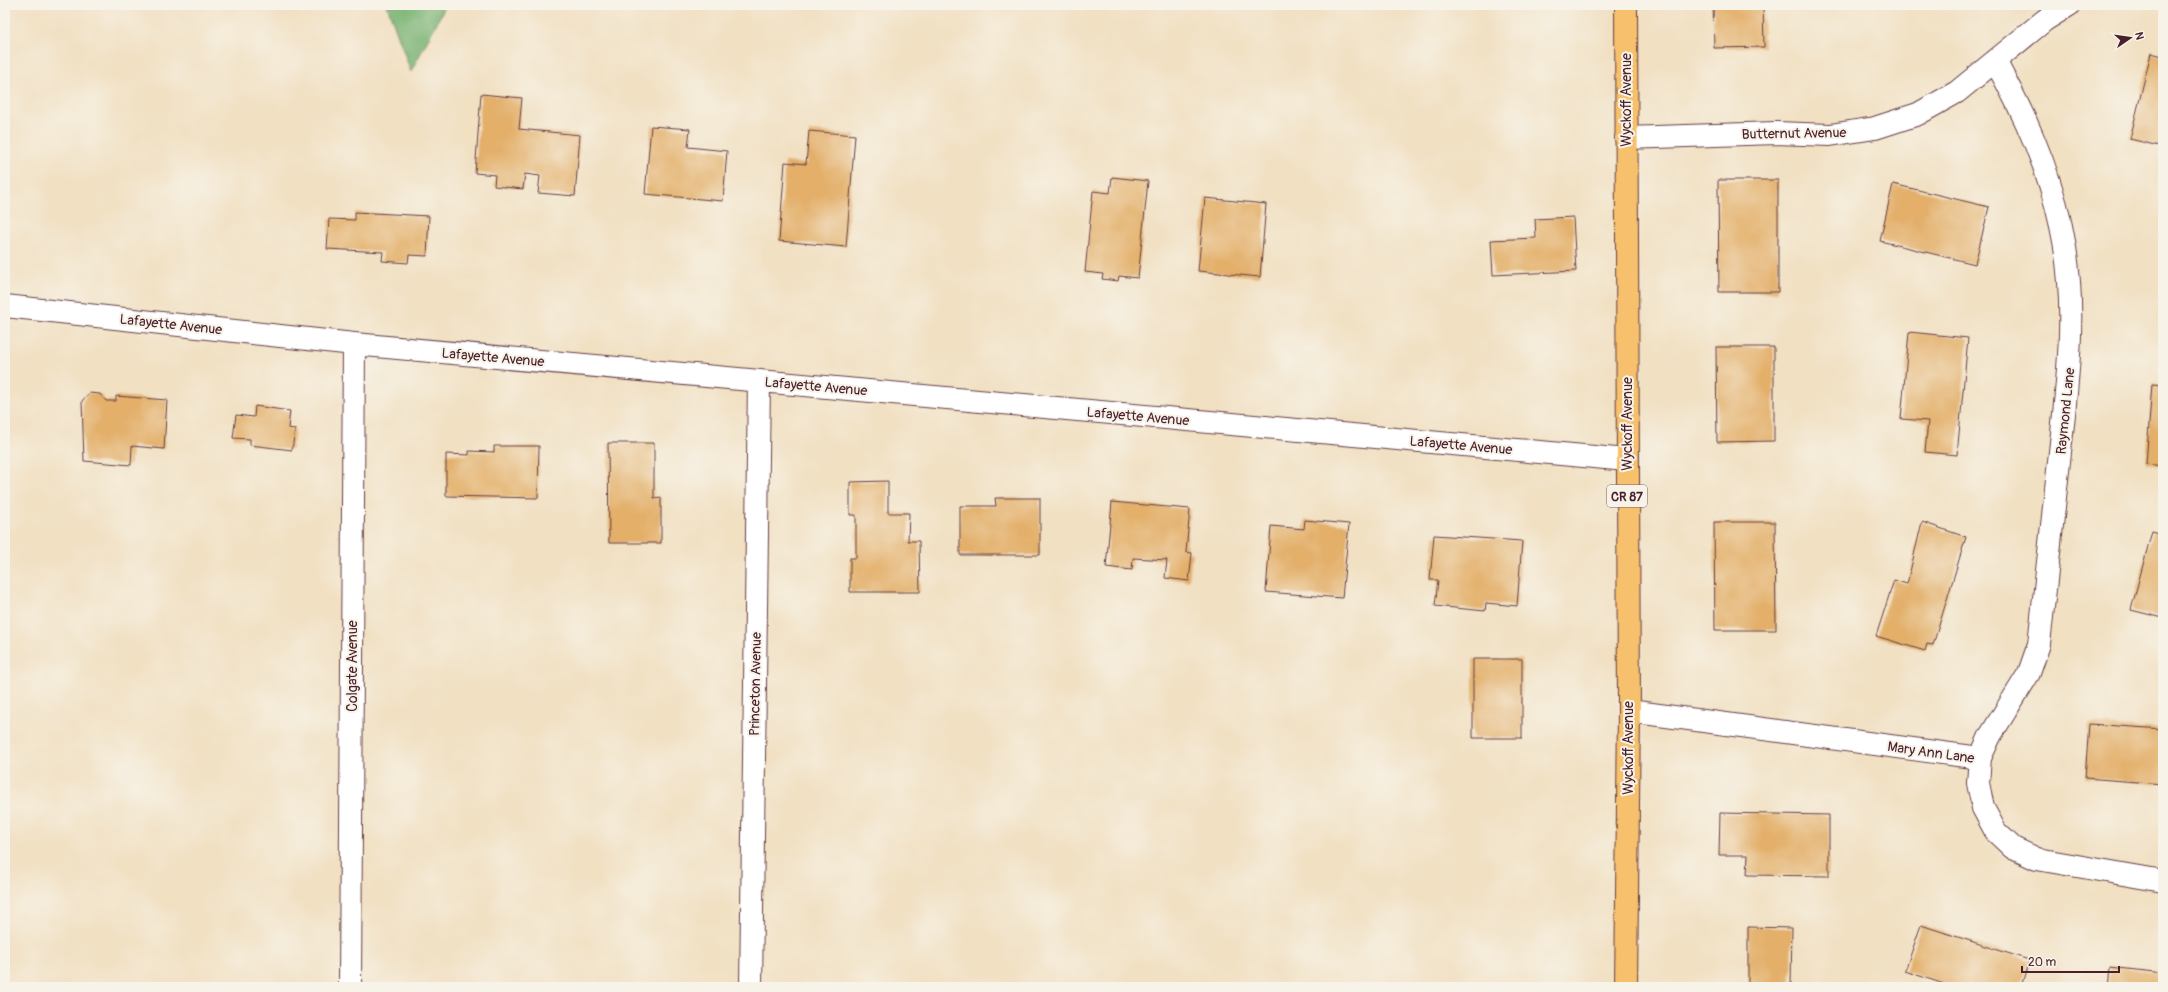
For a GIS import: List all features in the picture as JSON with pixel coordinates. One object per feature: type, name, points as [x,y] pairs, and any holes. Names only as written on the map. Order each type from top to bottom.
[{"type":"main road","name":"Wyckoff Avenue","points":[[1626,5],[1629,711],[1626,987]]},
{"type":"street","name":"Butternut Avenue","points":[[1626,138],[1776,133],[1830,135],[1875,128],[1918,114],[1957,92],[2045,20],[2068,5]]},
{"type":"street","name":"Raymond Lane","points":[[1980,758],[1990,736],[2030,672],[2039,644],[2071,349],[2070,288],[2058,212],[2046,168],[2022,111],[1995,61]]},
{"type":"street","name":"Lafayette Avenue","points":[[5,306],[354,344],[1627,460]]},
{"type":"street","name":"Colgate Avenue","points":[[350,987],[354,344]]},
{"type":"street","name":"Princeton Avenue","points":[[751,987],[759,381]]},
{"type":"street","name":"Mary Ann Lane","points":[[1629,711],[1980,758],[1978,783],[1983,808],[1996,832],[2013,848],[2036,859],[2163,881]]},
{"type":"green space","points":[[387,5],[446,5],[411,72]]},
{"type":"building","points":[[1713,5],[1763,5],[1764,47],[1714,48]]},
{"type":"building","points":[[2151,53],[2163,56],[2163,147],[2130,139]]},
{"type":"building","points":[[481,94],[522,98],[519,129],[580,135],[575,196],[538,193],[540,176],[525,174],[523,189],[494,186],[495,175],[475,173]]},
{"type":"building","points":[[651,126],[690,129],[688,147],[727,151],[723,201],[645,194]]},
{"type":"building","points":[[809,131],[855,135],[846,247],[779,241],[785,162],[806,164]]},
{"type":"building","points":[[1112,177],[1148,181],[1138,278],[1119,276],[1118,281],[1102,279],[1103,274],[1085,272],[1093,191],[1110,193]]},
{"type":"building","points":[[1718,180],[1778,180],[1778,292],[1719,292]]},
{"type":"building","points":[[1893,184],[1989,207],[1975,264],[1880,241]]},
{"type":"building","points":[[1205,198],[1266,204],[1260,277],[1198,271]]},
{"type":"building","points":[[355,212],[429,216],[427,256],[409,255],[408,263],[382,261],[383,252],[327,249],[329,219],[355,220]]},
{"type":"building","points":[[1573,217],[1576,271],[1493,275],[1491,240],[1536,238],[1535,219]]},
{"type":"building","points":[[2162,292],[2163,313],[2160,313]]},
{"type":"building","points":[[1909,332],[1968,338],[1957,455],[1925,452],[1928,421],[1901,419]]},
{"type":"building","points":[[1716,347],[1774,347],[1774,441],[1717,442]]},
{"type":"building","points":[[2152,384],[2163,385],[2163,466],[2146,464]]},
{"type":"building","points":[[89,393],[100,394],[106,401],[116,401],[116,396],[167,400],[164,449],[132,446],[131,465],[84,461],[82,401]]},
{"type":"building","points":[[255,406],[290,411],[288,428],[295,429],[292,450],[250,445],[250,439],[233,438],[236,415],[254,417]]},
{"type":"building","points":[[608,443],[654,443],[654,498],[661,497],[661,543],[609,543]]},
{"type":"building","points":[[494,446],[539,446],[538,498],[446,496],[446,454],[469,455],[469,451],[494,452]]},
{"type":"building","points":[[888,481],[888,513],[909,513],[908,541],[919,541],[920,592],[850,592],[850,558],[856,558],[856,515],[850,515],[850,482]]},
{"type":"building","points":[[995,498],[1040,498],[1040,555],[960,555],[960,506],[996,506]]},
{"type":"building","points":[[1112,502],[1190,509],[1186,552],[1192,553],[1189,581],[1165,578],[1167,560],[1133,558],[1132,570],[1106,567]]},
{"type":"building","points":[[1305,520],[1349,524],[1342,598],[1266,592],[1271,526],[1304,529]]},
{"type":"building","points":[[1714,522],[1775,522],[1776,630],[1715,630]]},
{"type":"building","points":[[1922,522],[1966,537],[1933,645],[1927,644],[1925,651],[1876,636],[1894,580],[1907,584]]},
{"type":"building","points":[[2152,531],[2163,534],[2163,618],[2131,610]]},
{"type":"building","points":[[1434,535],[1522,541],[1517,606],[1486,603],[1485,611],[1435,606],[1438,580],[1430,580]]},
{"type":"building","points":[[1473,659],[1522,659],[1522,738],[1473,738]]},
{"type":"building","points":[[2089,724],[2163,729],[2163,784],[2085,778]]},
{"type":"building","points":[[1720,813],[1829,815],[1829,876],[1747,875],[1748,855],[1719,855]]},
{"type":"building","points":[[1921,925],[2029,960],[2021,987],[1953,987],[1905,971]]},
{"type":"building","points":[[1748,927],[1792,928],[1791,985],[1748,984]]},
{"type":"building","points":[[2110,967],[2163,973],[2163,987],[2108,987]]}]
